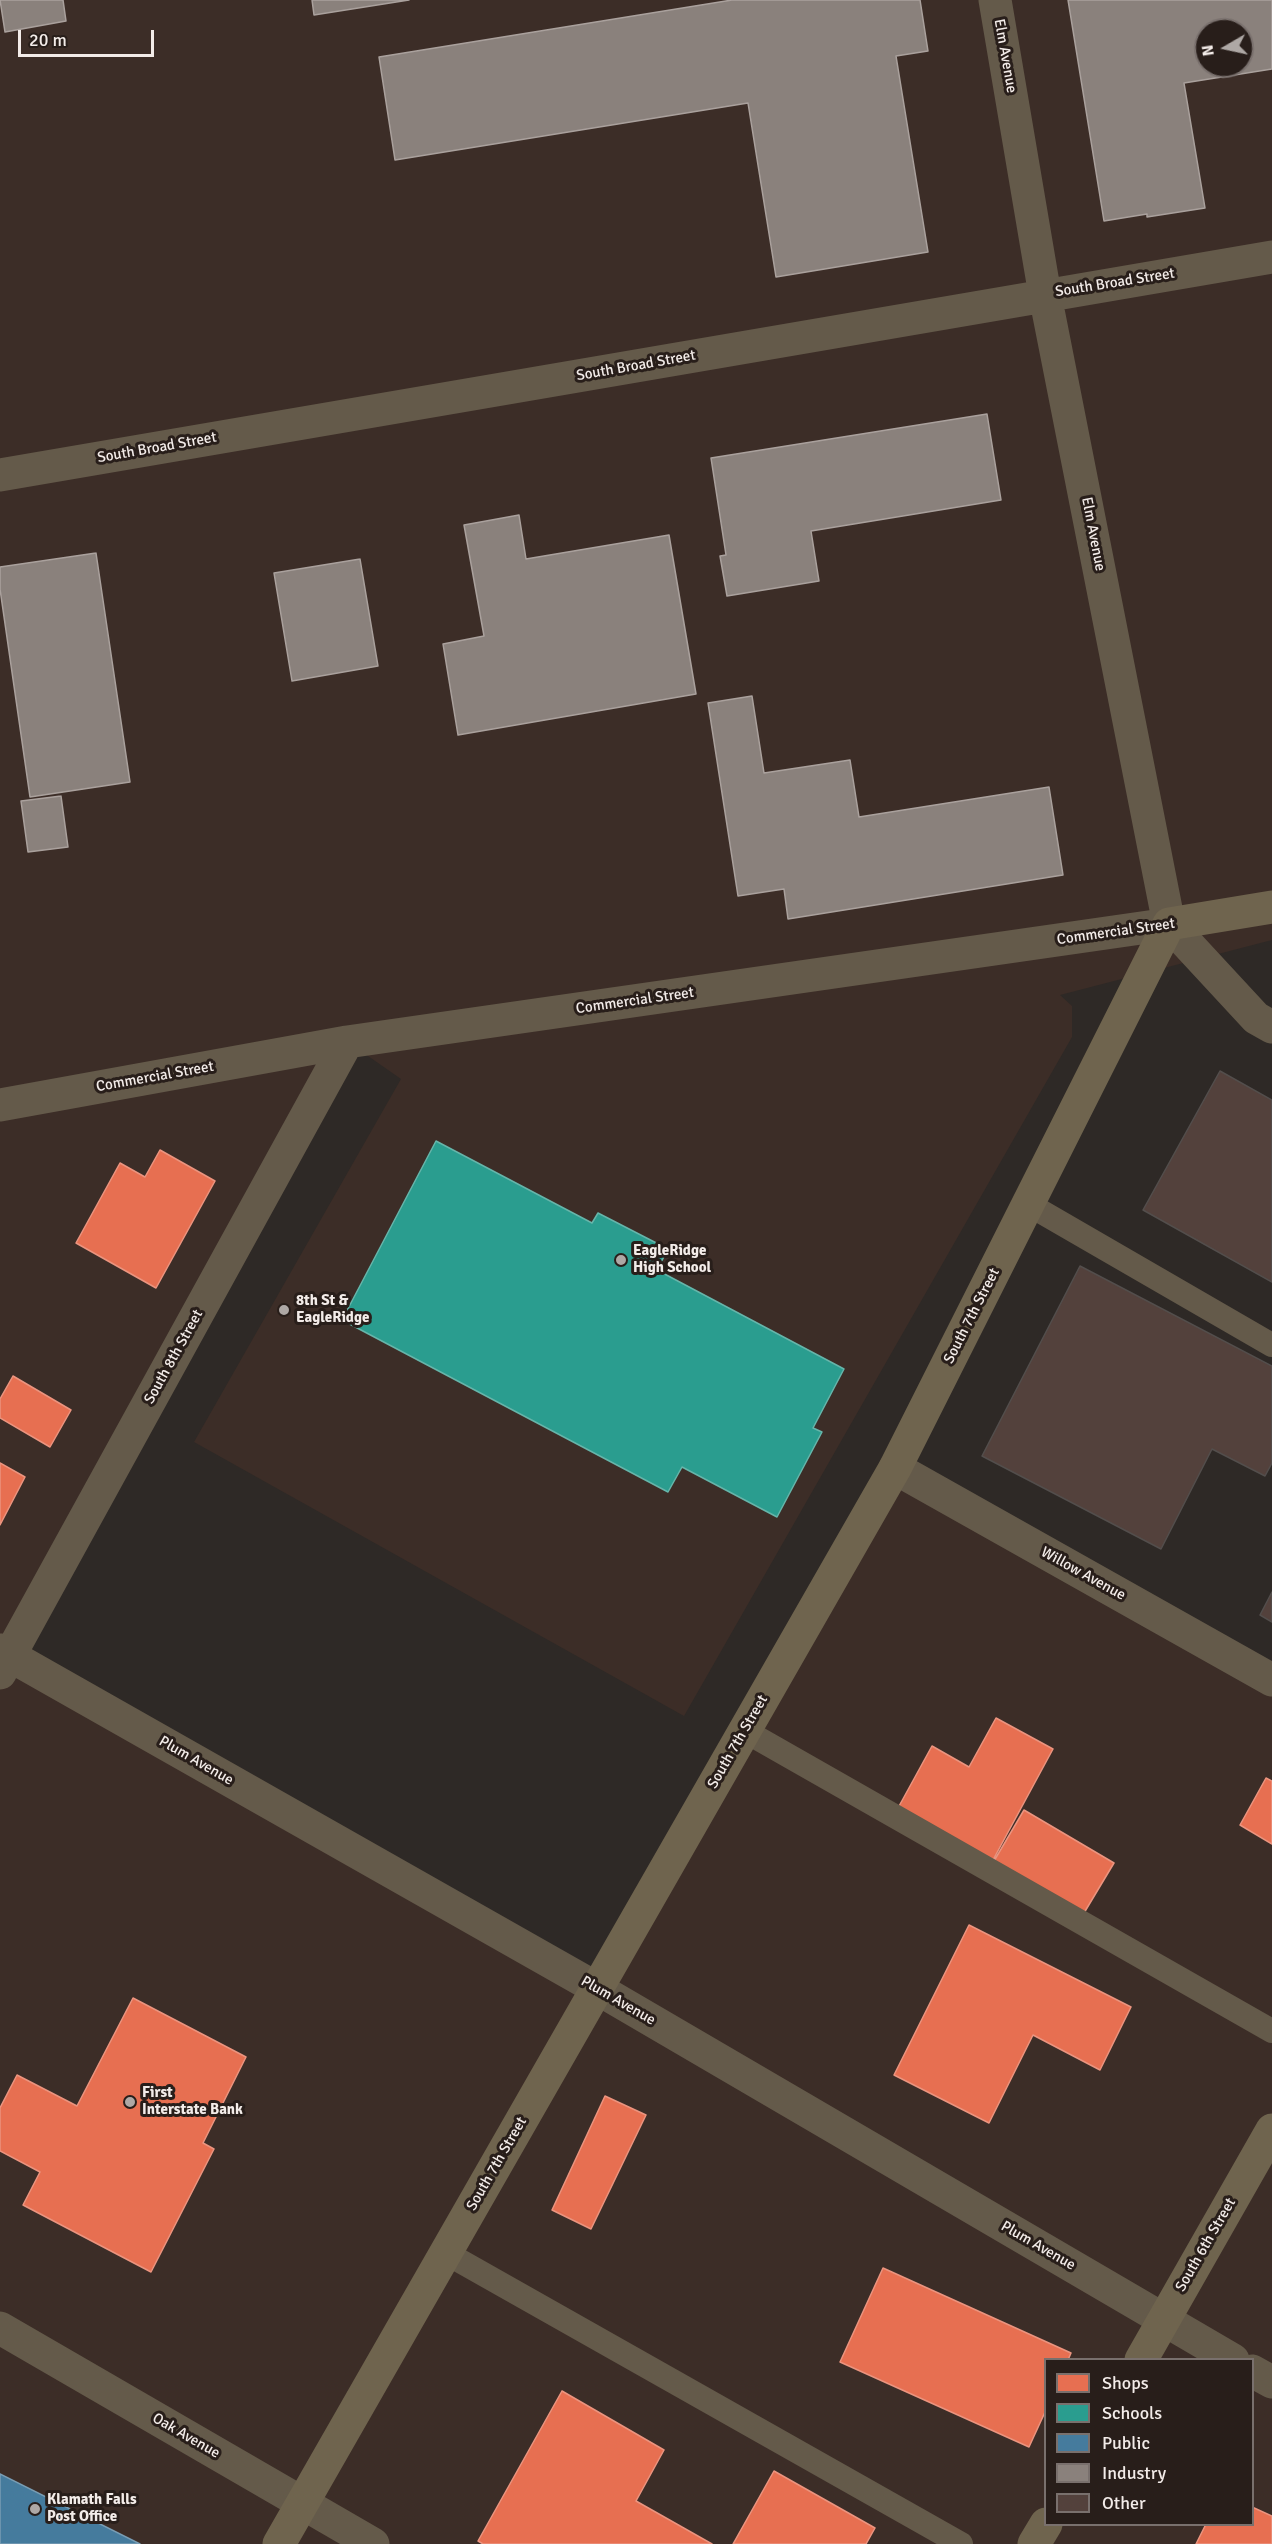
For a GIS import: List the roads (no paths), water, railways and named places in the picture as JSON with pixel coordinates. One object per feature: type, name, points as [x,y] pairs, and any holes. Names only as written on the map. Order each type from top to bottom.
[{"type":"street","name":"Elm Avenue","points":[[995,0],[1045,295],[1170,924]]},
{"type":"street","name":"South Broad Street","points":[[0,475],[1272,257]]},
{"type":"street","name":"Commercial Street","points":[[0,1105],[347,1042],[1170,924],[1272,907]]},
{"type":"street","points":[[1170,924],[1256,1018],[1272,1027]]},
{"type":"street","name":"South 7th Street","points":[[279,2544],[895,1468],[1170,924]]},
{"type":"street","name":"South 8th Street","points":[[3,1659],[347,1042]]},
{"type":"street","name":"Willow Avenue","points":[[895,1468],[1272,1680]]},
{"type":"street","name":"Plum Avenue","points":[[3,1659],[598,1989],[1230,2358]]},
{"type":"street","name":"South 6th Street","points":[[1142,2358],[1272,2130]]},
{"type":"street","name":"Oak Avenue","points":[[0,2328],[373,2544]]},
{"type":"street","points":[[1254,2372],[1272,2382]]},
{"type":"street","points":[[1034,2544],[1045,2526]]},
{"type":"lane","points":[[1028,1204],[1272,1345]]},
{"type":"lane","points":[[745,1731],[1272,2031]]},
{"type":"lane","points":[[446,2253],[961,2544]]},
{"type":"place","name":"EagleRidge High School","points":[[621,1260]]},
{"type":"place","name":"8th St & EagleRidge","points":[[284,1310]]},
{"type":"place","name":"First Interstate Bank","points":[[130,2102]]},
{"type":"place","name":"Klamath Falls Post Office","points":[[35,2509]]}]
